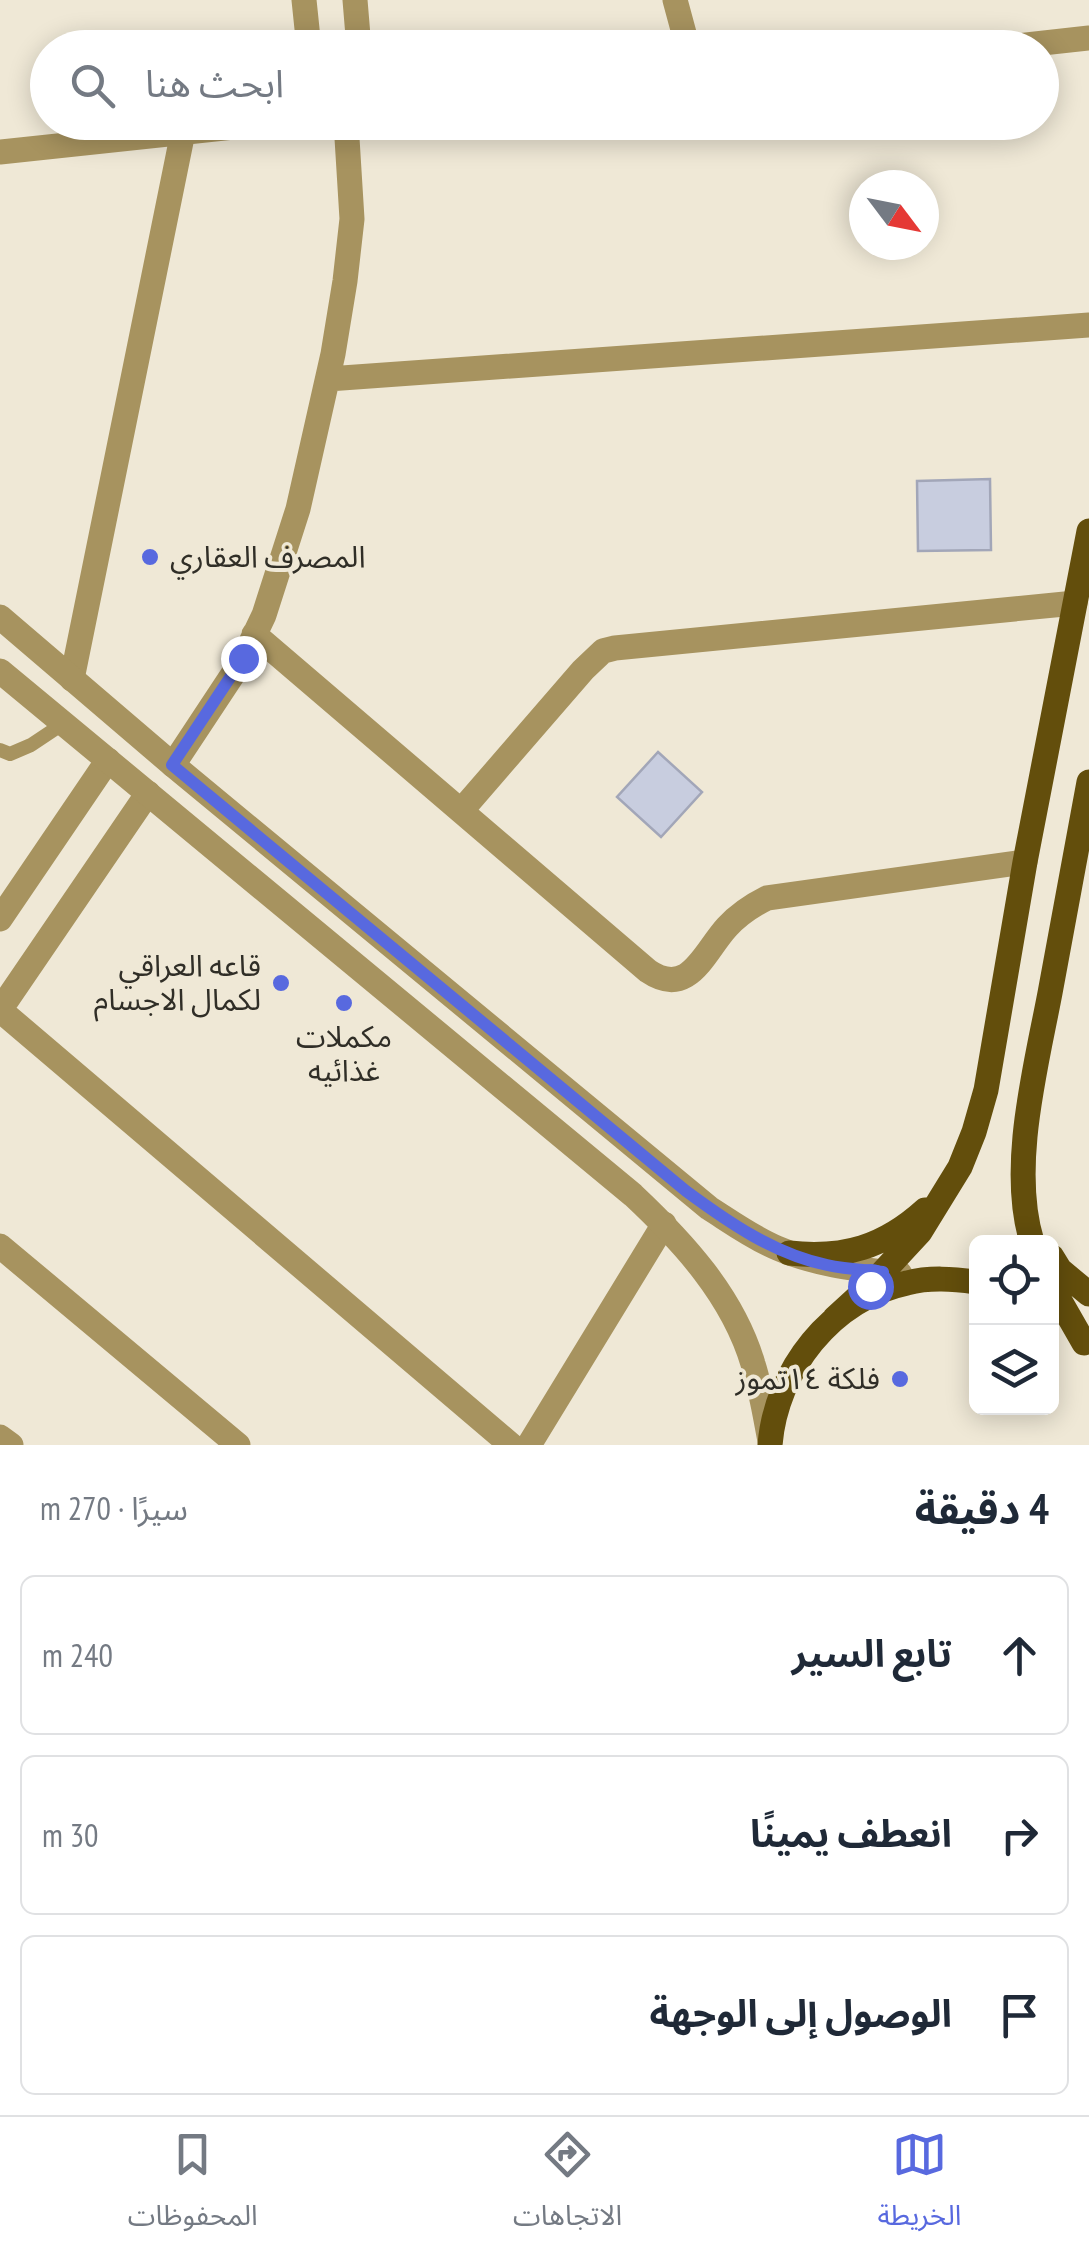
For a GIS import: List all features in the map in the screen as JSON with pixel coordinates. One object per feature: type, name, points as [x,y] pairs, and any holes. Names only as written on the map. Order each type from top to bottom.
[{"type":"main road","points":[[770,1443],[780,1394],[803,1352],[920,1232],[960,1167],[974,1132],[986,1090],[1089,530]]},
{"type":"main road","points":[[1031,1235],[1025,1202],[1030,1098],[1089,782]]},
{"type":"main road","points":[[789,1253],[820,1256],[879,1242],[922,1213],[960,1167]]},
{"type":"main road","points":[[1025,1202],[1039,1235]]},
{"type":"main road","points":[[1059,1268],[1089,1294]]},
{"type":"main road","points":[[835,1318],[869,1296],[905,1283],[944,1278],[969,1281]]},
{"type":"main road","points":[[1059,1303],[1089,1313]]},
{"type":"main road","points":[[1059,1308],[1087,1347]]},
{"type":"street","points":[[304,0],[307,30]]},
{"type":"street","points":[[355,0],[358,30]]},
{"type":"street","points":[[675,0],[683,30]]},
{"type":"street","points":[[1059,41],[1089,38]]},
{"type":"street","points":[[0,152],[110,140]]},
{"type":"street","points":[[72,678],[181,140]]},
{"type":"street","points":[[172,765],[243,658],[264,615],[298,509],[328,379],[345,281],[352,219],[347,140]]},
{"type":"street","points":[[328,379],[1089,325]]},
{"type":"street","points":[[460,811],[604,651],[1075,602]]},
{"type":"street","points":[[0,617],[172,765],[686,1191],[745,1231],[789,1253],[827,1265],[944,1278]]},
{"type":"street","points":[[254,634],[648,971],[666,980],[690,974],[725,929],[766,898],[1025,862]]},
{"type":"street","points":[[0,671],[633,1194],[664,1224],[702,1268],[742,1336],[756,1374],[770,1443]]},
{"type":"street","points":[[0,919],[108,760]]},
{"type":"street","points":[[148,793],[0,1010],[511,1445]]},
{"type":"street","points":[[529,1445],[664,1224]]},
{"type":"street","points":[[0,1246],[238,1445]]},
{"type":"street","points":[[0,1436],[10,1445]]},
{"type":"lane","points":[[0,750],[10,754],[64,724]]},
{"type":"building","points":[[990,479],[991,550],[918,551],[917,481]]},
{"type":"building","points":[[658,752],[702,792],[661,837],[617,797]]},
{"type":"place","name":"المصرف العقاري","points":[[150,557]]},
{"type":"place","name":"قاعه العراقي لكمال الاجسام","points":[[281,983]]},
{"type":"place","name":"مكملات غذائيه","points":[[344,1003]]},
{"type":"place","name":"فلكة ١٤تموز","points":[[900,1379]]},
{"type":"route","points":[[243,658],[172,765],[686,1191],[775,1248],[827,1265],[883,1272],[870,1286]]}]
